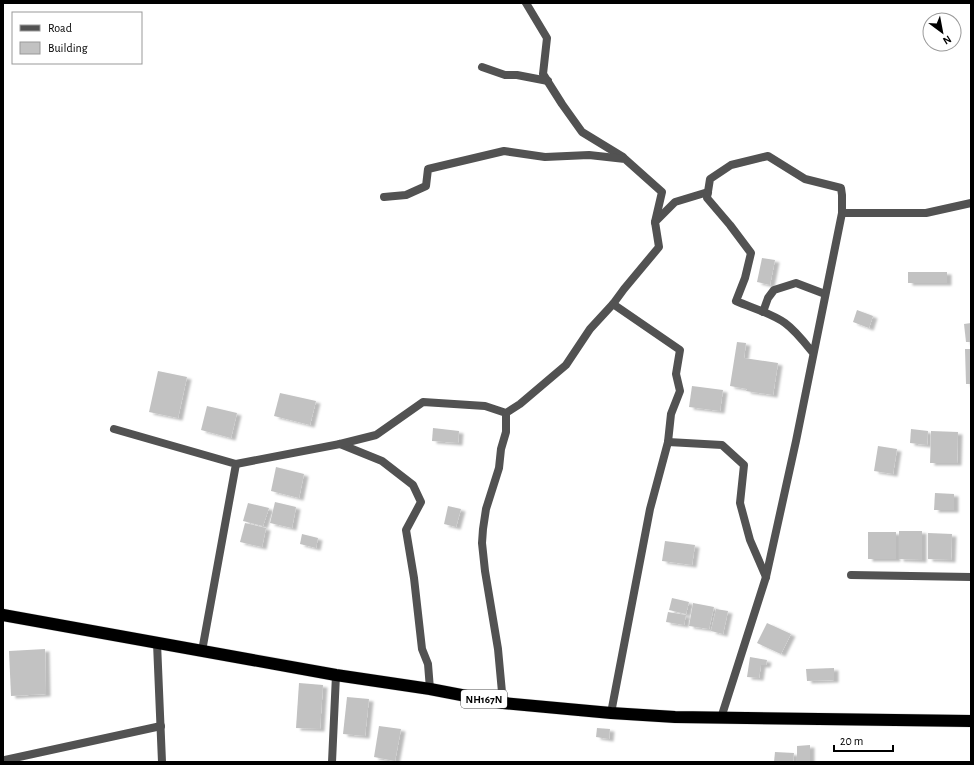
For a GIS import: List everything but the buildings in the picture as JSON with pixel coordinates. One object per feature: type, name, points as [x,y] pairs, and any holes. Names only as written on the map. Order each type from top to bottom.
[{"type":"highway","name":"NH167N","points":[[3,615],[336,675],[430,689],[504,703],[611,713],[721,718],[971,721]]},
{"type":"street","points":[[506,414],[566,365],[590,329],[613,304],[659,247],[655,222],[662,192],[625,158],[582,132],[543,74],[547,38],[526,3]]},
{"type":"street","points":[[482,67],[505,75],[517,75],[548,81]]},
{"type":"street","points":[[384,197],[406,194],[426,186],[428,169],[504,151],[545,157],[589,155],[625,158]]},
{"type":"street","points":[[721,718],[766,577],[813,353],[842,213],[842,195],[840,188],[805,179],[768,156],[731,165],[710,179],[707,198],[751,253],[745,278],[736,301],[785,323],[800,337],[813,353]]},
{"type":"street","points":[[655,222],[675,202],[708,192]]},
{"type":"street","points":[[842,213],[926,213],[971,203]]},
{"type":"street","points":[[763,312],[768,298],[774,290],[796,283],[825,294]]},
{"type":"street","points":[[611,713],[650,509],[668,442],[671,414],[680,391],[676,374],[680,350],[613,304]]},
{"type":"street","points":[[114,429],[236,464],[340,444],[376,435],[423,402],[485,406],[506,414]]},
{"type":"street","points":[[504,703],[498,649],[485,571],[482,543],[486,509],[499,468],[501,450],[506,432],[506,414]]},
{"type":"street","points":[[668,442],[722,445],[744,465],[740,503],[750,540],[766,577]]},
{"type":"street","points":[[340,444],[382,461],[413,485],[421,502],[406,530],[414,578],[422,649],[428,664],[430,689]]},
{"type":"street","points":[[202,651],[236,464]]},
{"type":"street","points":[[851,575],[971,577]]},
{"type":"street","points":[[157,643],[162,762]]},
{"type":"street","points":[[332,762],[336,675]]},
{"type":"street","points":[[5,760],[161,726]]}]
